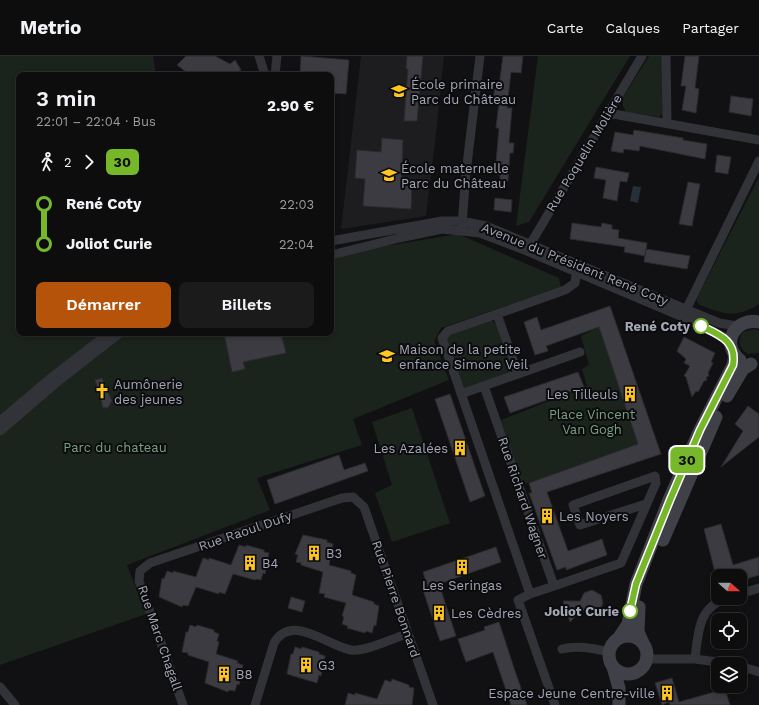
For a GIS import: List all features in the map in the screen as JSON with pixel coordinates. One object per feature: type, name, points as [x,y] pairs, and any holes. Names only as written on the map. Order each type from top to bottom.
[{"type":"main road","points":[[620,705],[619,688],[610,662],[609,652],[628,624],[636,584],[700,430],[729,374],[733,350],[733,332],[737,326],[744,322],[757,319]]},
{"type":"main road","points":[[733,350],[744,363],[755,363]]},
{"type":"main road","points":[[620,705],[629,686],[647,659],[646,648],[638,632],[637,624],[644,586],[716,418],[743,369],[755,363]]},
{"type":"main road","points":[[618,640],[628,636],[634,637],[643,644]]},
{"type":"main road","points":[[613,667],[622,674],[628,675],[639,671]]},
{"type":"street","points":[[259,56],[264,72]]},
{"type":"street","points":[[275,72],[277,56]]},
{"type":"street","points":[[462,225],[466,173],[480,56]]},
{"type":"street","name":"Rue Poquelin Molière","points":[[528,247],[642,56]]},
{"type":"street","points":[[666,56],[667,122]]},
{"type":"street","points":[[608,113],[667,122],[759,140]]},
{"type":"street","points":[[684,313],[759,161]]},
{"type":"street","name":"Avenue du Président René Coty","points":[[334,240],[442,221],[462,225],[486,226],[528,247],[684,313],[719,323],[737,326]]},
{"type":"street","name":"Avenue du Président René Coty","points":[[334,254],[462,225]]},
{"type":"street","name":"Rue Richard Wagner","points":[[530,594],[442,338],[448,331],[565,290],[575,283],[576,268]]},
{"type":"street","name":"Avenue du Président René Coty","points":[[684,313],[724,337],[733,350]]},
{"type":"street","points":[[497,314],[518,374]]},
{"type":"street","points":[[0,421],[52,377],[105,336]]},
{"type":"street","points":[[0,431],[56,383],[116,336]]},
{"type":"street","points":[[461,394],[580,352]]},
{"type":"street","name":"Rue Richard Wagner","points":[[484,386],[554,586]]},
{"type":"street","points":[[555,705],[518,600],[530,594],[621,563],[656,483],[654,476],[573,505],[580,525],[646,504]]},
{"type":"street","name":"Rue Raoul Dufy","points":[[140,571],[150,563],[180,552],[342,498],[353,497]]},
{"type":"street","name":"Rue Pierre Bonnard","points":[[353,497],[364,507],[433,705]]},
{"type":"street","name":"Rue Marc Chagall","points":[[140,571],[139,581],[183,705]]},
{"type":"street","points":[[747,592],[759,588]]},
{"type":"street","points":[[695,659],[703,616],[711,605]]},
{"type":"street","points":[[255,705],[274,643],[279,635],[288,630],[298,630],[351,650],[362,649],[407,634]]},
{"type":"street","points":[[562,649],[570,647],[597,649],[609,652]]},
{"type":"street","points":[[647,659],[695,659],[711,661]]},
{"type":"street","points":[[747,668],[759,672]]},
{"type":"street","points":[[0,687],[15,705]]},
{"type":"shaded area","points":[[361,56],[444,56],[436,134],[426,216],[341,229]]},
{"type":"shaded area","points":[[633,186],[641,187],[638,203],[630,201]]},
{"type":"green space","name":"Parc du chateau","points":[[0,56],[153,56],[156,72],[16,72],[16,336],[334,336],[334,255],[458,234],[559,278],[561,287],[441,328],[434,341],[449,380],[353,419],[362,445],[257,478],[270,510],[127,565],[146,614],[0,665]]},
{"type":"green space","points":[[538,56],[630,56],[529,222],[516,226]]},
{"type":"green space","points":[[649,56],[664,56],[662,114],[660,117],[625,112],[623,106],[622,99]]},
{"type":"green space","points":[[759,177],[759,304],[743,312],[730,314],[700,305],[697,302],[697,298]]},
{"type":"green space","points":[[488,321],[493,321],[497,326],[511,371],[510,374],[461,394],[446,338],[448,335]]},
{"type":"green space","name":"Place Vincent Van Gogh","points":[[599,327],[638,444],[522,485],[501,420],[587,386],[582,369],[589,365],[581,336]]},
{"type":"green space","points":[[755,329],[759,331],[759,353],[748,354],[741,347],[741,335],[743,332]]},
{"type":"green space","points":[[412,408],[450,523],[392,542],[375,493],[392,485],[372,422]]},
{"type":"building","points":[[186,56],[215,56],[230,64],[235,60],[241,70],[237,72],[186,72],[177,65]]},
{"type":"building","points":[[301,56],[349,60],[346,94],[334,93],[334,72],[300,72]]},
{"type":"building","points":[[407,56],[423,56],[417,121],[404,121],[408,69],[406,69]]},
{"type":"building","points":[[503,56],[523,56],[521,73],[511,72],[507,108],[512,108],[509,143],[514,143],[513,153],[510,153],[508,181],[500,180],[500,175],[495,174],[499,128],[496,128],[499,102],[493,102],[495,86],[499,86]]},
{"type":"building","points":[[685,56],[699,56],[695,88],[699,89],[696,113],[682,110],[686,86],[681,86]]},
{"type":"building","points":[[731,96],[753,99],[751,116],[729,112]]},
{"type":"building","points":[[634,130],[683,138],[683,140],[707,144],[705,159],[640,146],[639,151],[624,149],[623,153],[611,151],[615,132],[633,135]]},
{"type":"building","points":[[382,138],[403,140],[401,185],[412,186],[411,209],[363,206],[365,179],[355,178],[357,150],[381,152]]},
{"type":"building","points":[[717,155],[731,157],[728,174],[715,172]]},
{"type":"building","points":[[596,167],[629,173],[627,182],[620,181],[617,201],[603,198],[606,180],[594,178]]},
{"type":"building","points":[[688,182],[700,184],[692,226],[679,224]]},
{"type":"building","points":[[495,198],[512,200],[511,212],[494,210]]},
{"type":"building","points":[[572,223],[601,227],[602,223],[612,225],[612,229],[619,230],[618,238],[647,243],[645,256],[624,252],[625,247],[570,239]]},
{"type":"building","points":[[646,249],[690,256],[687,269],[644,262]]},
{"type":"building","points":[[610,306],[661,454],[547,492],[568,551],[602,539],[607,555],[566,570],[566,567],[557,570],[529,493],[532,493],[529,483],[638,444],[599,327],[546,346],[548,351],[535,355],[524,322],[537,317],[541,330]]},
{"type":"building","points":[[225,336],[282,336],[286,353],[243,362],[245,369],[232,372]]},
{"type":"building","points":[[684,337],[715,353],[711,362],[713,363],[708,373],[709,376],[706,377],[707,380],[704,381],[698,392],[696,391],[692,397],[686,377],[684,376],[690,366],[684,363],[686,359],[677,351]]},
{"type":"building","points":[[578,372],[584,387],[510,413],[504,397]]},
{"type":"building","name":"Aumônerie des jeunes","points":[[102,378],[112,401],[108,408],[105,407],[104,409],[95,380]]},
{"type":"building","name":"Les Azalées","points":[[450,394],[485,496],[470,502],[435,399]]},
{"type":"building","points":[[748,406],[759,414],[759,437],[721,467],[743,431],[735,424]]},
{"type":"building","points":[[339,455],[344,470],[365,463],[368,471],[275,504],[267,480]]},
{"type":"building","points":[[721,524],[733,565],[759,557],[759,575],[747,579],[747,569],[714,569],[704,529]]},
{"type":"building","points":[[303,535],[327,540],[327,542],[333,544],[329,565],[351,571],[351,573],[356,575],[352,595],[374,602],[374,604],[379,606],[376,626],[374,625],[372,633],[366,631],[365,633],[347,628],[348,626],[342,624],[344,617],[342,616],[346,603],[324,597],[325,594],[319,593],[323,572],[296,562],[298,555],[295,554]]},
{"type":"building","points":[[239,545],[246,547],[246,545],[269,553],[265,574],[263,573],[261,580],[255,580],[233,574],[225,594],[219,592],[219,594],[196,587],[188,606],[183,605],[182,607],[159,597],[162,578],[164,579],[167,571],[173,573],[173,571],[196,577],[203,558],[209,560],[209,558],[231,565]]},
{"type":"building","points":[[496,547],[501,562],[439,584],[456,636],[440,641],[423,590],[428,588],[423,572]]},
{"type":"building","points":[[592,590],[601,595],[603,603],[600,611],[591,615],[582,610],[570,622],[563,601],[580,601],[584,593]]},
{"type":"building","points":[[291,597],[305,601],[302,612],[288,608]]},
{"type":"building","points":[[499,622],[527,705],[511,705],[493,652],[466,662],[462,651],[458,639],[485,630],[484,627]]},
{"type":"building","points":[[190,625],[196,627],[197,625],[214,630],[214,632],[219,634],[216,654],[238,661],[237,663],[243,665],[239,685],[237,684],[235,691],[229,690],[228,692],[205,683],[209,662],[182,652],[186,632],[188,632]]},
{"type":"building","name":"G3","points":[[295,647],[301,649],[302,647],[319,652],[319,654],[325,656],[321,676],[319,675],[317,683],[287,674],[291,654],[293,654]]},
{"type":"building","name":"Espace Jeune Centre-ville","points":[[672,678],[679,702],[711,693],[726,693],[730,705],[670,705],[669,702],[662,705],[655,683]]},
{"type":"building","points":[[392,679],[414,688],[412,705],[345,705],[348,693],[355,695],[355,693],[377,699],[385,680],[391,682]]},
{"type":"bus line","name":"30","points":[[630,611],[636,584],[670,500],[700,430],[733,365],[735,355],[731,346],[724,337],[701,326]]},
{"type":"place","name":"École primaire Parc du Château","points":[[399,91]]},
{"type":"place","name":"École maternelle Parc du Château","points":[[389,175]]},
{"type":"place","name":"René Coty","points":[[701,326]]},
{"type":"place","name":"Maison de la petite enfance Simone Veil","points":[[387,356]]},
{"type":"place","name":"Aumônerie des jeunes","points":[[102,391]]},
{"type":"place","name":"Les Tilleuls","points":[[630,394]]},
{"type":"place","name":"Les Azalées","points":[[460,448]]},
{"type":"place","name":"Les Noyers","points":[[547,516]]},
{"type":"place","name":"B3","points":[[314,553]]},
{"type":"place","name":"B4","points":[[250,563]]},
{"type":"place","name":"Les Seringas","points":[[462,567]]},
{"type":"place","name":"Joliot Curie","points":[[630,611]]},
{"type":"place","name":"Les Cèdres","points":[[439,613]]},
{"type":"place","name":"G3","points":[[306,665]]},
{"type":"place","name":"B8","points":[[224,674]]},
{"type":"place","name":"Espace Jeune Centre-ville","points":[[667,693]]}]
